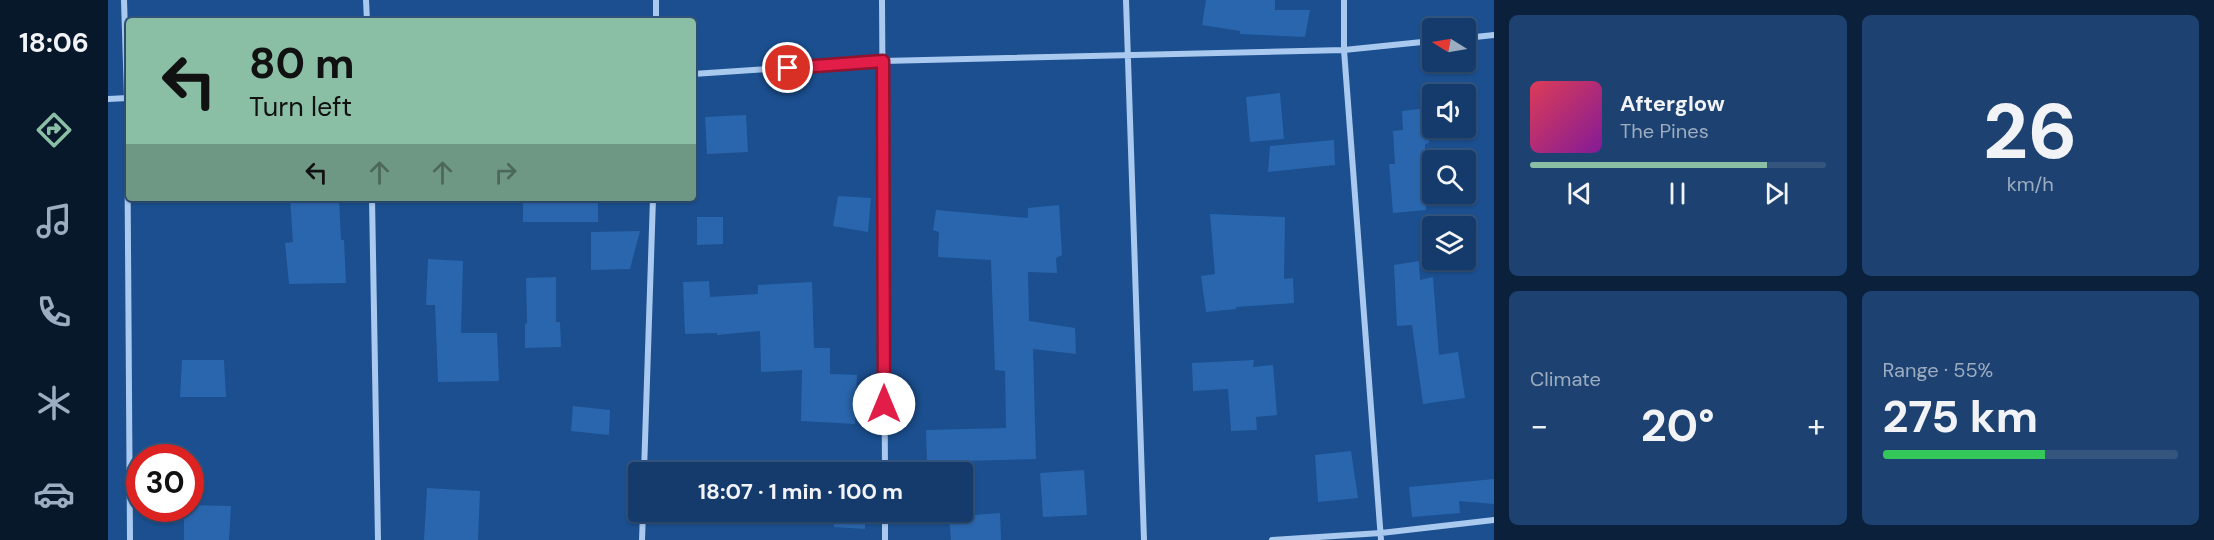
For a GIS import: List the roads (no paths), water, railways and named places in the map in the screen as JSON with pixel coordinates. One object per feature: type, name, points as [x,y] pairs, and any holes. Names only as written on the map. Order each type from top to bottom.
[{"type":"street","points":[[124,0],[126,49]]},
{"type":"street","points":[[366,0],[367,18]]},
{"type":"street","points":[[656,0],[656,18]]},
{"type":"street","points":[[882,0],[885,462]]},
{"type":"street","points":[[1126,0],[1144,540]]},
{"type":"street","points":[[1344,0],[1344,50],[1381,536]]},
{"type":"street","points":[[1476,37],[1494,35]]},
{"type":"street","points":[[696,74],[883,61],[1344,50],[1422,42]]},
{"type":"street","points":[[108,99],[126,98]]},
{"type":"street","points":[[128,201],[130,540]]},
{"type":"street","points":[[372,201],[378,540]]},
{"type":"street","points":[[644,462],[652,201]]},
{"type":"street","points":[[1272,540],[1381,536],[1494,520]]},
{"type":"street","points":[[642,522],[642,540]]},
{"type":"street","points":[[885,522],[885,540]]}]
